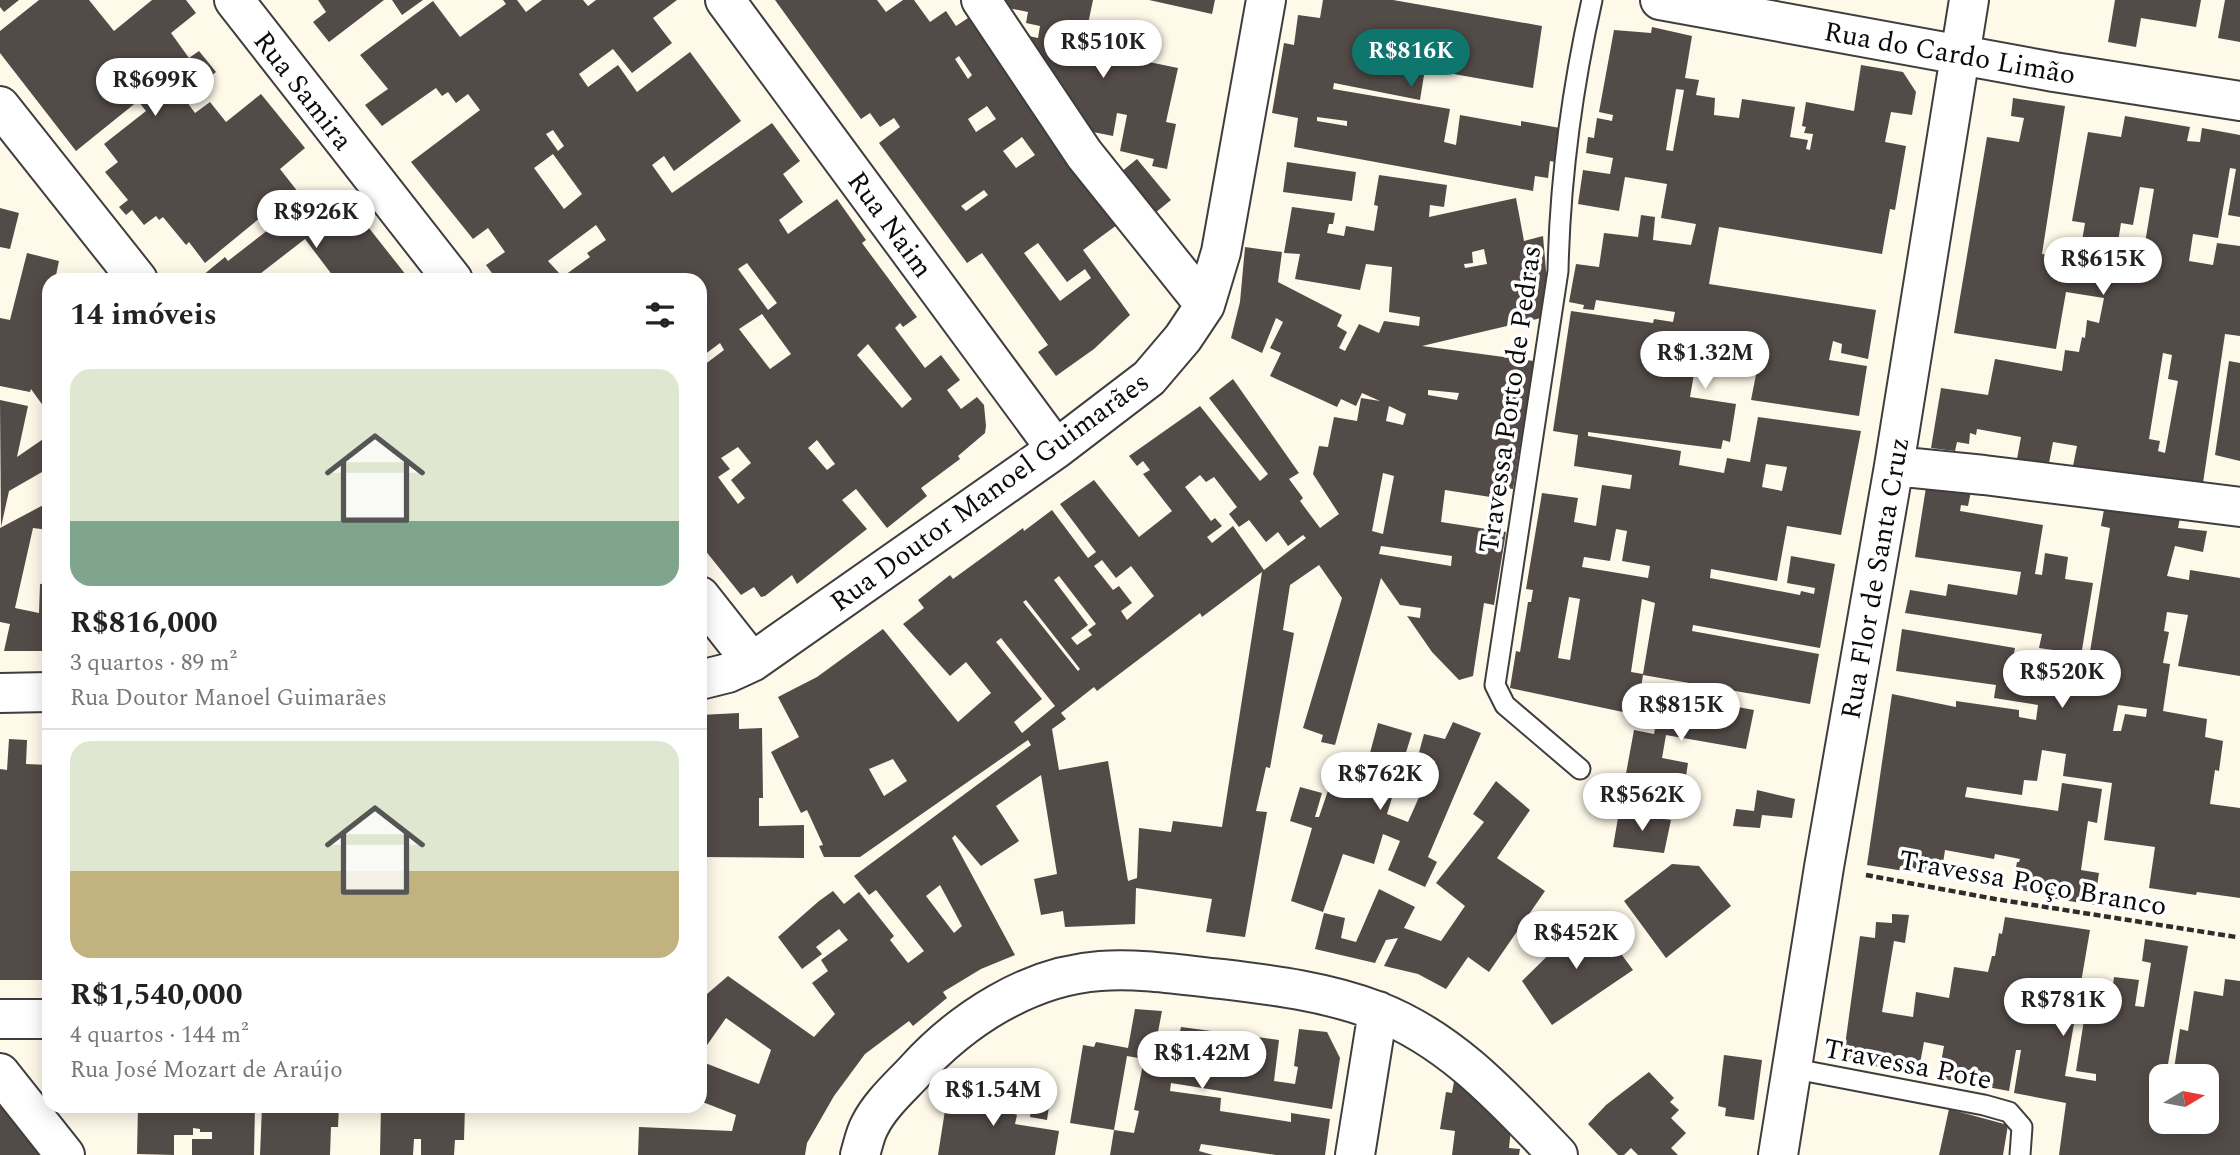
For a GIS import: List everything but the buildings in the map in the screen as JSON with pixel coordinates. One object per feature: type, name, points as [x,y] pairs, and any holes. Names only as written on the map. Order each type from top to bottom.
[{"type":"street","name":"Rua Samira","points":[[234,0],[448,273]]},
{"type":"street","name":"Rua Naim","points":[[725,0],[1056,449]]},
{"type":"street","points":[[981,0],[1084,154],[1205,305]]},
{"type":"street","name":"Rua Doutor Manoel Guimarães","points":[[707,678],[728,673],[751,662],[1056,449],[1149,378],[1183,338],[1205,305],[1220,252],[1266,0]]},
{"type":"street","name":"Rua do Cardo Limão","points":[[1660,0],[1960,55],[2240,101]]},
{"type":"street","name":"Rua Flor de Santa Cruz","points":[[1778,1155],[1790,1068],[1894,466],[1969,0]]},
{"type":"street","points":[[0,107],[132,273]]},
{"type":"street","points":[[1894,466],[1997,476],[2240,507]]},
{"type":"street","points":[[707,605],[751,662]]},
{"type":"street","points":[[0,693],[42,692]]},
{"type":"street","points":[[860,1155],[870,1124],[895,1093],[933,1050],[980,1013],[1042,983],[1098,971],[1139,970],[1315,993],[1378,1011],[1431,1039],[1482,1076],[1558,1155]]},
{"type":"street","points":[[1355,1155],[1378,1011]]},
{"type":"street","points":[[0,1019],[42,1019]]},
{"type":"street","points":[[0,1073],[65,1155]]},
{"type":"lane","name":"Travessa Porto de Pedras","points":[[1580,769],[1505,705],[1495,685],[1558,271],[1559,216],[1577,69],[1592,0]]},
{"type":"lane","name":"Travessa Pote","points":[[1790,1068],[2009,1112],[2022,1127],[2020,1155]]},
{"type":"path","name":"Travessa Poço Branco","points":[[1824,867],[1995,899],[2235,937]]}]
